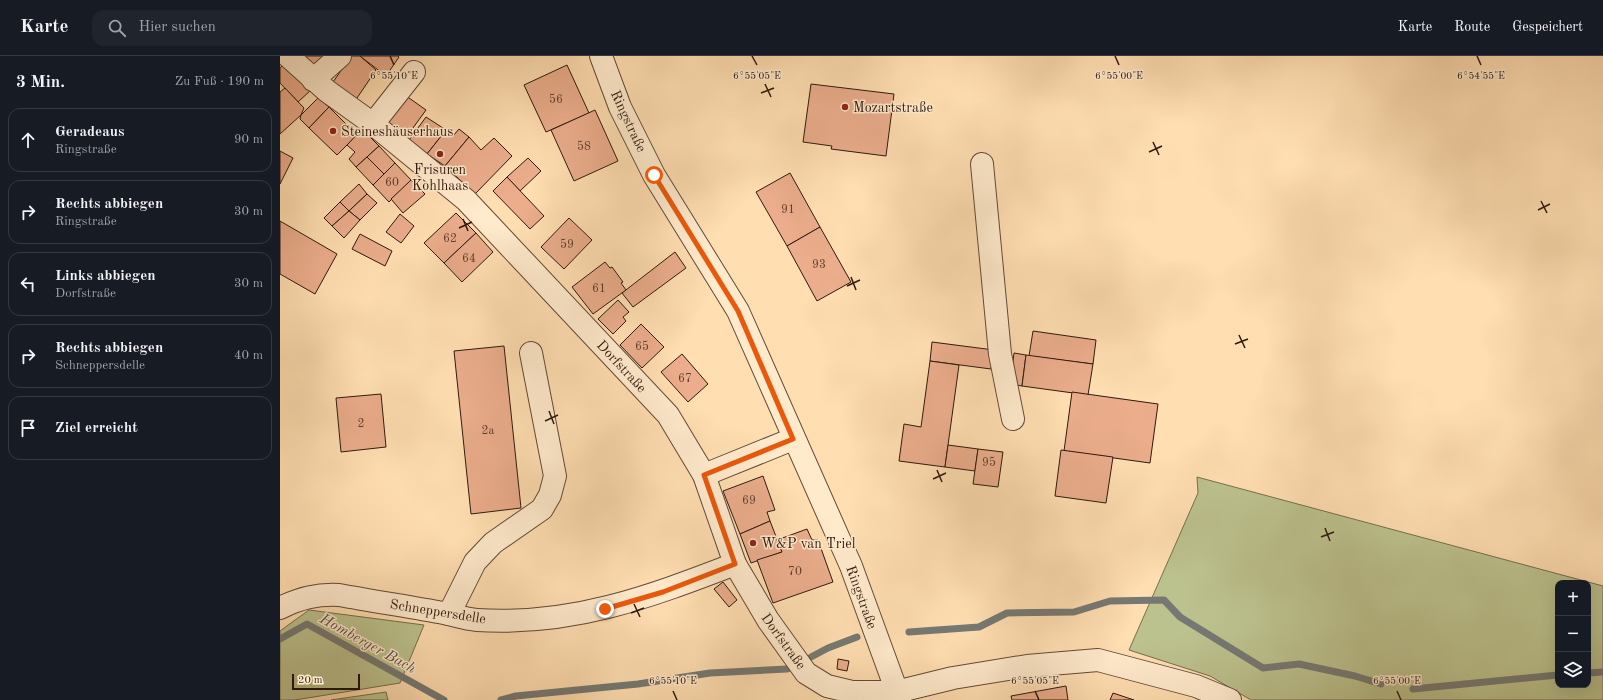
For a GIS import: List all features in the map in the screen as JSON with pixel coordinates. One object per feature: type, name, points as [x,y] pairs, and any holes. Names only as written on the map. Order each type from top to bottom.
[{"type":"street","name":"Dorfstraße","points":[[288,56],[313,80],[373,124],[466,200],[668,415],[704,475],[735,564],[768,620],[806,673],[827,686],[852,692],[898,696],[953,678],[1027,666],[1098,660],[1196,686],[1230,700]]},
{"type":"street","points":[[313,80],[340,56]]},
{"type":"street","name":"Ringstraße","points":[[601,56],[620,107],[654,175],[738,311],[793,439],[851,566],[898,696]]},
{"type":"street","points":[[373,124],[414,72]]},
{"type":"street","points":[[982,164],[1000,354],[1013,419]]},
{"type":"street","points":[[449,614],[475,562],[493,543],[542,509],[550,495],[555,476],[531,353]]},
{"type":"street","points":[[704,475],[793,439]]},
{"type":"street","name":"Schneppersdelle","points":[[280,608],[297,600],[322,594],[339,595],[449,614],[475,620],[510,621],[556,617],[605,609],[663,592],[735,564]]},
{"type":"green space","points":[[1197,477],[1581,580],[1555,580],[1555,688],[1591,688],[1591,583],[1603,586],[1603,700],[1251,700],[1210,676],[1129,650],[1198,493]]},
{"type":"green space","points":[[309,610],[424,625],[400,683],[295,700],[280,700],[280,631]]},
{"type":"green space","points":[[386,692],[388,700],[331,700]]},
{"type":"building","points":[[296,56],[329,56],[311,72]]},
{"type":"building","points":[[351,56],[360,56],[376,70],[355,101],[331,85]]},
{"type":"building","points":[[360,56],[398,56],[399,57],[386,76]]},
{"type":"building","points":[[284,64],[311,90],[298,102],[280,83],[280,68]]},
{"type":"building","points":[[567,65],[589,113],[546,132],[524,85]]},
{"type":"building","points":[[811,84],[894,94],[886,156],[831,149],[832,146],[803,142]]},
{"type":"building","points":[[285,88],[304,108],[301,115],[280,134],[280,92]]},
{"type":"building","points":[[402,93],[426,110],[405,139],[381,121]]},
{"type":"building","points":[[318,98],[329,107],[309,128],[300,119],[301,115]]},
{"type":"building","name":"Steineshäuserhaus","points":[[329,107],[357,135],[337,155],[309,128]]},
{"type":"building","points":[[595,110],[618,161],[574,181],[551,130]]},
{"type":"building","points":[[426,117],[446,130],[427,154],[409,140]]},
{"type":"building","points":[[362,129],[379,146],[356,167],[349,159],[355,152],[347,145]]},
{"type":"building","points":[[459,129],[469,137],[445,166],[427,154],[446,130],[453,136]]},
{"type":"building","points":[[469,137],[481,150],[494,138],[512,156],[475,194],[445,166]]},
{"type":"building","points":[[379,146],[395,163],[384,174],[367,157]]},
{"type":"building","points":[[280,151],[293,158],[280,184]]},
{"type":"building","points":[[367,157],[384,174],[373,185],[356,167]]},
{"type":"building","points":[[528,158],[541,171],[520,191],[507,177]]},
{"type":"building","points":[[395,163],[411,180],[389,202],[373,185]]},
{"type":"building","points":[[790,173],[820,227],[787,246],[756,192]]},
{"type":"building","points":[[507,177],[544,216],[530,229],[493,191]]},
{"type":"building","points":[[411,180],[425,194],[403,213],[391,199]]},
{"type":"building","points":[[359,184],[367,194],[349,211],[340,202]]},
{"type":"building","points":[[367,194],[377,203],[360,220],[349,211]]},
{"type":"building","points":[[340,202],[349,211],[332,226],[324,218]]},
{"type":"building","points":[[349,211],[360,220],[344,238],[332,226]]},
{"type":"building","points":[[456,213],[476,233],[444,263],[424,243]]},
{"type":"building","points":[[400,214],[414,226],[401,243],[386,232]]},
{"type":"building","points":[[569,218],[592,240],[564,269],[541,247]]},
{"type":"building","points":[[280,221],[337,254],[315,294],[280,274]]},
{"type":"building","points":[[820,227],[851,282],[817,301],[787,246]]},
{"type":"building","points":[[476,233],[493,252],[462,282],[444,263]]},
{"type":"building","points":[[360,234],[392,251],[385,266],[352,249]]},
{"type":"building","points":[[675,252],[686,268],[633,307],[622,293]]},
{"type":"building","points":[[605,262],[610,268],[612,267],[623,282],[621,283],[626,290],[593,314],[572,287]]},
{"type":"building","points":[[618,300],[629,312],[623,317],[626,321],[613,334],[598,319]]},
{"type":"building","points":[[641,324],[664,347],[642,368],[620,345]]},
{"type":"building","points":[[1033,331],[1096,340],[1093,364],[1029,356]]},
{"type":"building","points":[[932,342],[994,350],[991,369],[930,361]]},
{"type":"building","points":[[504,346],[521,508],[471,514],[454,351]]},
{"type":"building","points":[[1014,353],[1026,355],[1022,386],[1010,384]]},
{"type":"building","points":[[682,354],[708,384],[688,402],[661,372]]},
{"type":"building","points":[[1026,355],[1093,364],[1088,395],[1022,386]]},
{"type":"building","points":[[930,361],[959,365],[945,467],[899,461],[904,424],[921,427]]},
{"type":"building","points":[[1072,392],[1158,404],[1150,463],[1064,451]]},
{"type":"building","points":[[381,394],[386,447],[341,452],[336,398]]},
{"type":"building","points":[[948,445],[978,449],[975,471],[945,467]]},
{"type":"building","points":[[978,449],[1003,452],[998,487],[973,484]]},
{"type":"building","points":[[1061,450],[1113,457],[1106,503],[1055,496]]},
{"type":"building","points":[[763,476],[775,510],[767,512],[770,521],[740,534],[723,491]]},
{"type":"building","points":[[770,521],[782,552],[751,563],[740,534]]},
{"type":"building","points":[[807,529],[812,540],[818,540],[833,582],[773,603],[757,560],[782,552],[777,540]]},
{"type":"building","points":[[723,582],[737,600],[729,607],[714,589]]},
{"type":"building","points":[[838,659],[849,661],[847,671],[837,669]]},
{"type":"building","points":[[1066,686],[1068,700],[1012,700],[1011,696]]},
{"type":"building","points":[[1113,693],[1134,700],[1110,700]]},
{"type":"waterway","name":"Homberger Bach","points":[[909,632],[979,627],[1007,613],[1074,612],[1110,601],[1164,600],[1180,617],[1263,668],[1299,664],[1355,676],[1381,684]]},
{"type":"waterway","name":"Homberger Bach","points":[[280,639],[307,624],[444,700]]},
{"type":"waterway","name":"Homberger Bach","points":[[811,657],[828,648],[857,637]]},
{"type":"waterway","name":"Homberger Bach","points":[[501,700],[516,696],[638,684],[710,673],[787,669]]},
{"type":"waterway","name":"Homberger Bach","points":[[1591,673],[1603,672]]},
{"type":"waterway","name":"Homberger Bach","points":[[1413,689],[1555,675]]},
{"type":"place","name":"Mozartstraße","points":[[845,107]]},
{"type":"place","name":"Steineshäuserhaus","points":[[333,131]]},
{"type":"place","name":"Frisuren Kohlhaas","points":[[440,154]]},
{"type":"place","name":"W&P van Triel","points":[[753,543]]},
{"type":"route","points":[[605,609],[663,592],[735,564],[704,475],[793,439],[738,311],[654,175]]}]
